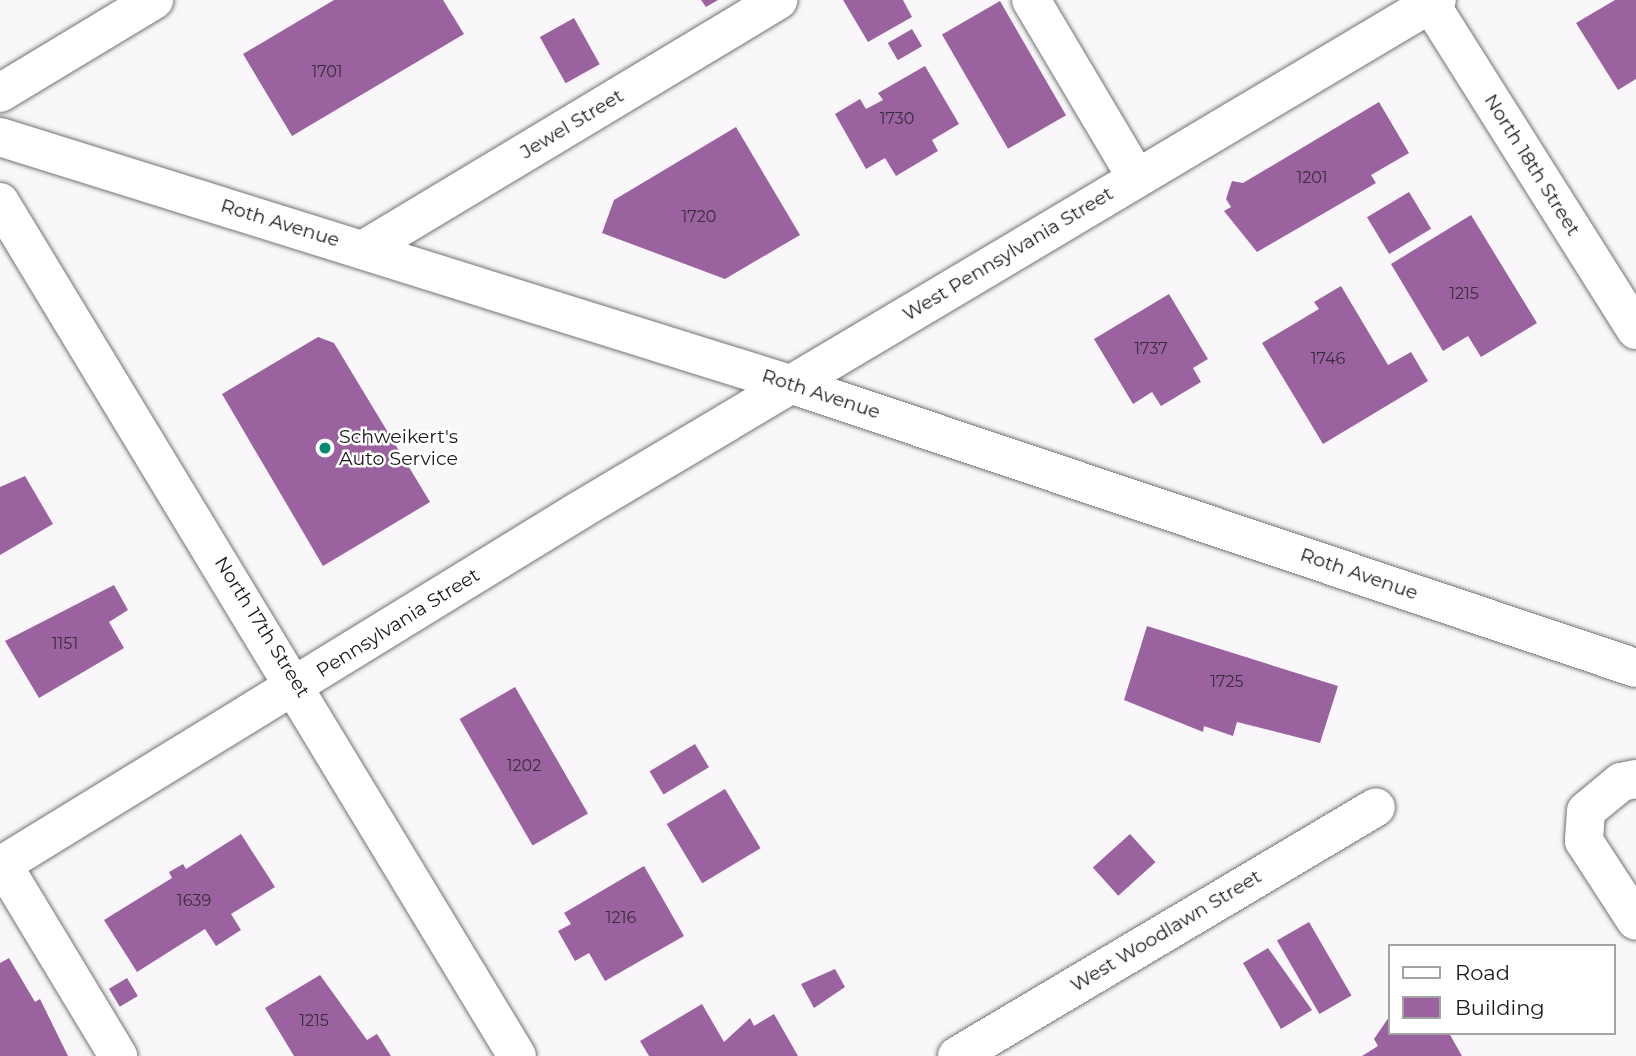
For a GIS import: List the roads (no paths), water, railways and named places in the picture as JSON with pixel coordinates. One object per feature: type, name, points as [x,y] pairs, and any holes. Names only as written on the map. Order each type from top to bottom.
[{"type":"street","points":[[0,93],[154,0]]},
{"type":"street","name":"Jewel Street","points":[[366,248],[778,0]]},
{"type":"street","points":[[1031,0],[1136,177]]},
{"type":"street","name":"West Pennsylvania Street","points":[[580,510],[1432,1]]},
{"type":"street","name":"North 18th Street","points":[[1432,1],[1636,330]]},
{"type":"street","name":"Roth Avenue","points":[[0,138],[366,248],[790,384],[1635,667]]},
{"type":"street","name":"North 17th Street","points":[[0,202],[298,685],[517,1056]]},
{"type":"street","name":"Pennsylvania Street","points":[[1,866],[580,510]]},
{"type":"street","points":[[1636,779],[1621,782],[1586,811],[1584,841],[1636,921]]},
{"type":"street","name":"West Woodlawn Street","points":[[957,1056],[1376,807]]},
{"type":"street","points":[[1,866],[118,1056]]},
{"type":"place","name":"Schweikert's Auto Service","points":[[325,448]]}]
